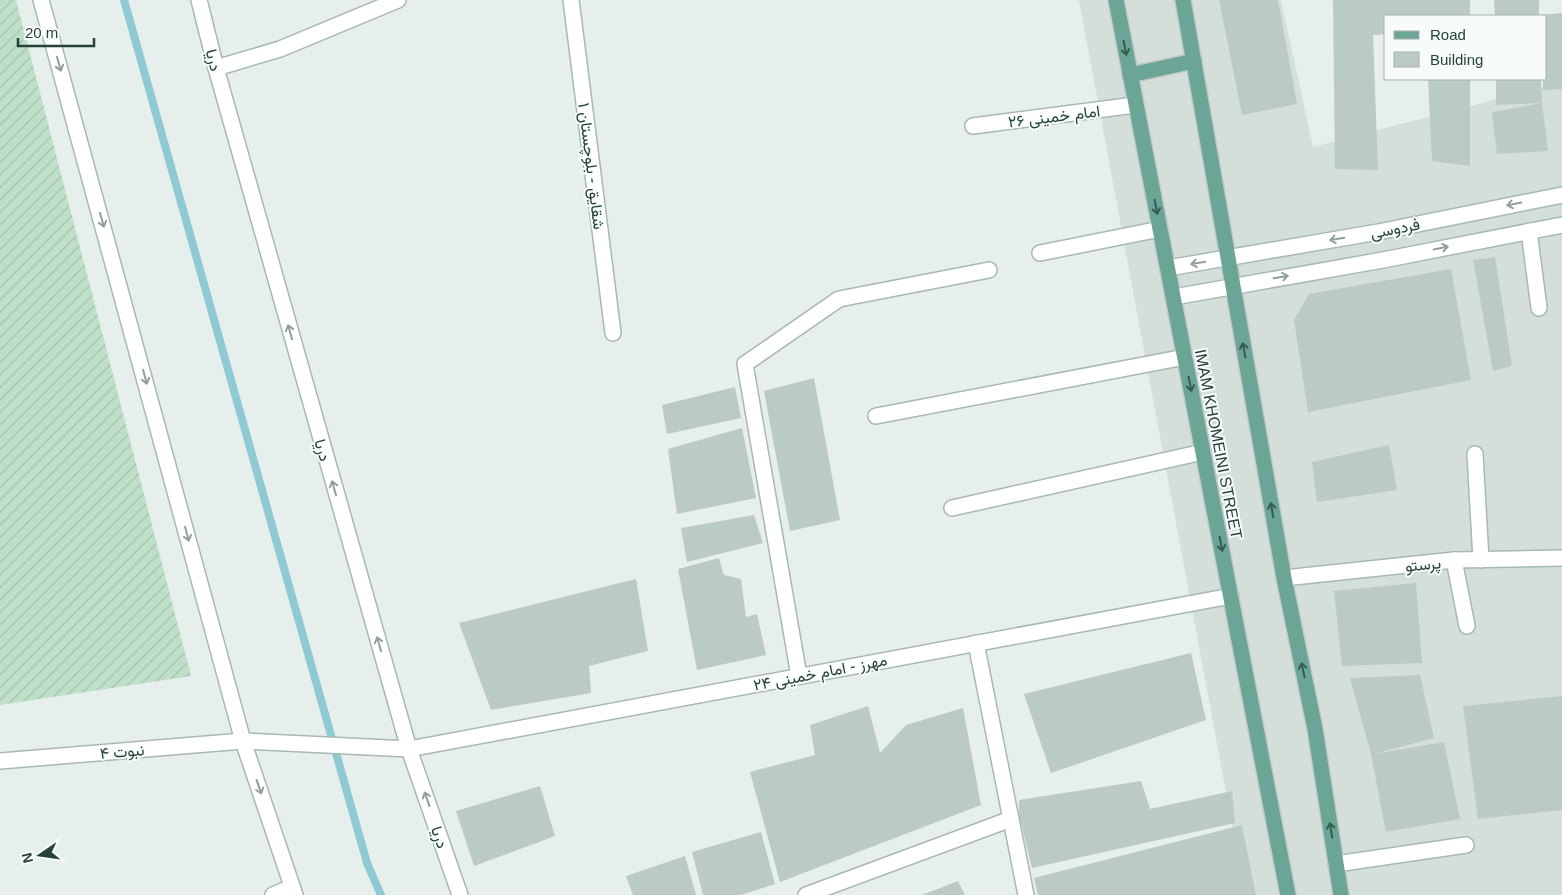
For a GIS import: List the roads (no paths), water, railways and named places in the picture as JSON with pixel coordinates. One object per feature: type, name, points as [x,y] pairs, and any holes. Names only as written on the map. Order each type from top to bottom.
[{"type":"main road","name":"IMAM KHOMEINI STREET","points":[[1116,0],[1288,895]]},
{"type":"main road","points":[[1183,0],[1284,578],[1315,728],[1341,895]]},
{"type":"main road","points":[[1130,75],[1194,61]]},
{"type":"street","points":[[41,0],[243,741],[294,891],[273,895]]},
{"type":"street","name":"دریا","points":[[199,0],[216,68],[409,749],[460,895]]},
{"type":"street","points":[[216,68],[280,49],[398,0]]},
{"type":"street","name":"شقایق - بلوچستان ۱","points":[[572,0],[613,333]]},
{"type":"street","name":"امام خمینی ۲۶","points":[[973,126],[1135,105]]},
{"type":"street","name":"فردوسی","points":[[1168,268],[1378,232],[1562,195]]},
{"type":"street","name":"فردوسی","points":[[1174,297],[1562,225]]},
{"type":"street","points":[[1040,253],[1160,229]]},
{"type":"street","points":[[1529,231],[1539,308]]},
{"type":"street","points":[[799,676],[745,364],[839,298],[989,270]]},
{"type":"street","points":[[876,416],[1185,357]]},
{"type":"street","points":[[952,508],[1203,452]]},
{"type":"street","points":[[1475,454],[1482,560]]},
{"type":"street","name":"پرستو","points":[[1284,578],[1454,560],[1562,558]]},
{"type":"street","points":[[1454,560],[1467,626]]},
{"type":"street","name":"مهرز - امام خمینی ۲۴","points":[[243,741],[409,749],[1230,596]]},
{"type":"street","points":[[976,643],[1026,895]]},
{"type":"street","name":"نبوت ۴","points":[[0,761],[243,741]]},
{"type":"street","points":[[806,895],[1011,819]]},
{"type":"street","points":[[1336,864],[1466,845]]},
{"type":"waterway","points":[[124,0],[367,863],[381,895]]}]
